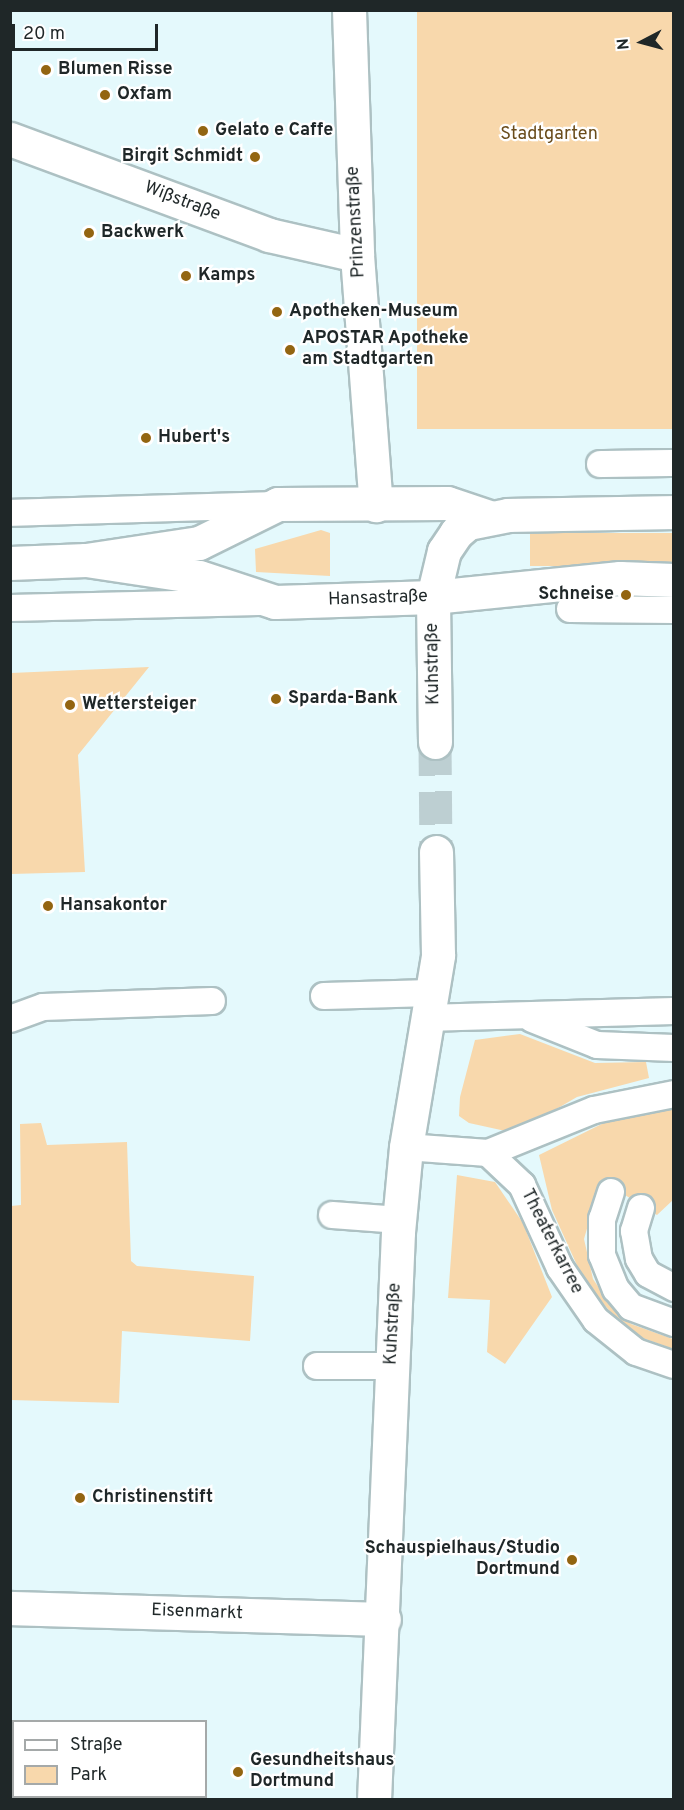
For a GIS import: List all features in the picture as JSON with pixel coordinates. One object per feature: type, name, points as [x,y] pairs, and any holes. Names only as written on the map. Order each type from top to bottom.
[{"type":"street","name":"Prinzenstraße","points":[[349,10],[357,255],[376,505]]},
{"type":"street","name":"Wißstraße","points":[[10,139],[268,235],[357,255]]},
{"type":"street","name":"Hansastraße","points":[[10,562],[86,560],[199,543],[278,504],[447,503],[489,517]]},
{"type":"street","name":"Hansastraße","points":[[444,550],[468,523],[489,517],[674,512]]},
{"type":"street","name":"Kuhstraße","points":[[435,742],[433,597],[444,550]]},
{"type":"street","name":"Hansastraße","points":[[86,560],[199,577],[275,602],[433,597],[620,578],[674,580]]},
{"type":"street","name":"Kuhstraße","points":[[374,1800],[384,1619],[392,1366],[400,1220],[406,1147],[438,955],[436,852]]},
{"type":"street","name":"Eisenmarkt","points":[[10,1608],[384,1619]]},
{"type":"lane","points":[[600,464],[674,463]]},
{"type":"lane","points":[[10,513],[278,504]]},
{"type":"lane","points":[[10,608],[275,602]]},
{"type":"lane","points":[[570,609],[674,610]]},
{"type":"lane","points":[[324,996],[428,1005],[531,1019],[674,1011]]},
{"type":"lane","points":[[10,1019],[43,1006],[212,1001]]},
{"type":"lane","points":[[531,1019],[597,1045],[674,1048]]},
{"type":"lane","points":[[406,1147],[488,1153],[594,1110],[674,1094]]},
{"type":"lane","name":"Theaterkarree","points":[[488,1153],[522,1185],[560,1268],[596,1320],[636,1352],[674,1365]]},
{"type":"lane","name":"Theaterkarree","points":[[611,1192],[602,1219],[602,1255],[616,1289],[631,1307],[674,1323]]},
{"type":"lane","points":[[641,1208],[634,1231],[639,1259],[648,1274],[674,1288]]},
{"type":"lane","points":[[332,1215],[400,1220]]},
{"type":"lane","points":[[317,1366],[392,1366]]},
{"type":"green space","name":"Stadtgarten","points":[[417,11],[673,11],[673,429],[417,429]]},
{"type":"green space","points":[[321,530],[330,533],[330,576],[256,572],[255,549]]},
{"type":"green space","points":[[530,533],[673,533],[673,566],[530,566]]},
{"type":"green space","points":[[149,667],[78,755],[85,872],[11,874],[11,673]]},
{"type":"green space","points":[[520,1034],[595,1063],[646,1062],[649,1078],[577,1097],[515,1133],[469,1123],[459,1116],[460,1097],[475,1040]]},
{"type":"green space","points":[[663,1106],[673,1107],[673,1200],[657,1215],[601,1180],[584,1239],[593,1279],[608,1301],[631,1324],[673,1339],[673,1349],[629,1333],[585,1283],[552,1210],[539,1155],[626,1112]]},
{"type":"green space","points":[[41,1123],[47,1145],[127,1142],[131,1261],[137,1266],[254,1276],[250,1341],[122,1331],[119,1403],[11,1400],[11,1206],[21,1205],[20,1124]]},
{"type":"green space","points":[[457,1175],[495,1182],[523,1223],[552,1297],[505,1364],[487,1352],[490,1300],[448,1298]]},
{"type":"tunnel","points":[[435,742],[436,852]]},
{"type":"place","name":"Blumen Risse","points":[[46,70]]},
{"type":"place","name":"Oxfam","points":[[105,95]]},
{"type":"place","name":"Gelato e Caffe","points":[[203,131]]},
{"type":"place","name":"Birgit Schmidt","points":[[255,157]]},
{"type":"place","name":"Backwerk","points":[[89,233]]},
{"type":"place","name":"Kamps","points":[[186,276]]},
{"type":"place","name":"Apotheken-Museum","points":[[277,312]]},
{"type":"place","name":"APOSTAR Apotheke am Stadtgarten","points":[[290,350]]},
{"type":"place","name":"Hubert's","points":[[146,438]]},
{"type":"place","name":"Schneise","points":[[626,595]]},
{"type":"place","name":"Sparda-Bank","points":[[276,699]]},
{"type":"place","name":"Wettersteiger","points":[[70,705]]},
{"type":"place","name":"Hansakontor","points":[[48,906]]},
{"type":"place","name":"Christinenstift","points":[[80,1498]]},
{"type":"place","name":"Schauspielhaus/Studio Dortmund","points":[[572,1560]]},
{"type":"place","name":"Gesundheitshaus Dortmund","points":[[238,1772]]}]
